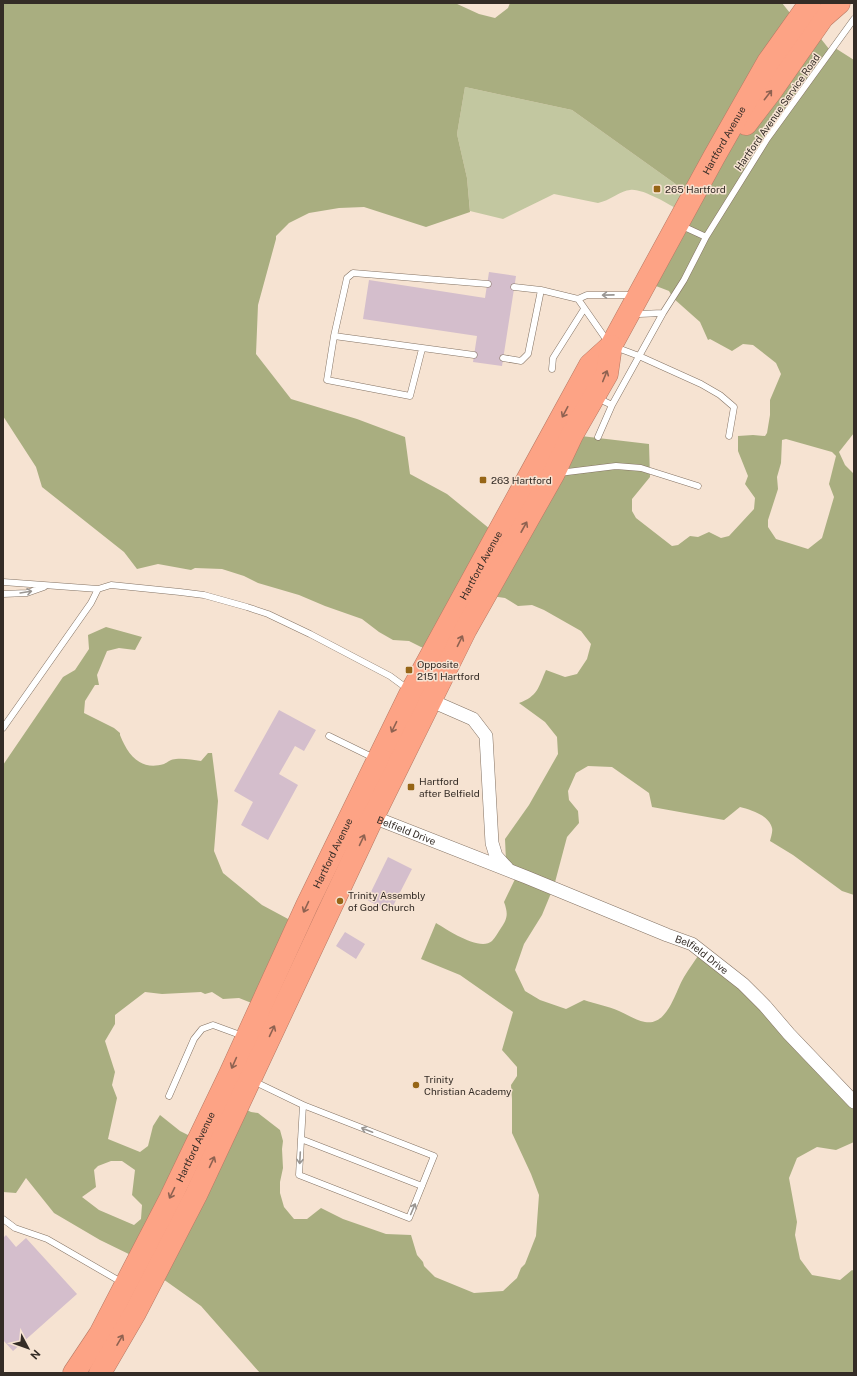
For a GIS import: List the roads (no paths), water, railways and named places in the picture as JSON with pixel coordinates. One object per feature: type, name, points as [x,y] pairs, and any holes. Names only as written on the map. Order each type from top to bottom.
[{"type":"highway","name":"Hartford Avenue","points":[[74,1373],[100,1334],[170,1200],[310,899],[411,692],[590,365],[611,346],[768,62],[810,3]]},
{"type":"highway","points":[[701,181],[772,90],[823,17],[839,3]]},
{"type":"highway","name":"Hartford Avenue","points":[[100,1373],[128,1326],[196,1195],[373,817],[466,629],[554,473],[572,435],[603,401],[611,346]]},
{"type":"street","name":"Belfield Drive","points":[[411,692],[473,719],[486,736],[492,843],[496,856],[508,869]]},
{"type":"street","name":"Belfield Drive","points":[[373,817],[508,869],[692,944],[743,984],[854,1102]]},
{"type":"lane","name":"Hartford Avenue Service Road","points":[[598,437],[603,401],[639,356],[663,313],[684,280],[706,237],[767,140],[854,19]]},
{"type":"lane","points":[[678,224],[706,237]]},
{"type":"lane","points":[[422,349],[410,396],[326,380],[347,278],[353,273],[488,284]]},
{"type":"lane","points":[[514,287],[541,290],[578,299],[587,295],[634,303],[639,314],[663,313]]},
{"type":"lane","points":[[503,358],[521,360],[528,354],[541,290]]},
{"type":"lane","points":[[578,299],[611,346],[639,356],[701,384],[720,395],[734,407],[729,436]]},
{"type":"lane","points":[[552,369],[553,358],[584,309]]},
{"type":"lane","points":[[334,336],[474,355]]},
{"type":"lane","points":[[554,473],[616,466],[641,468],[698,486]]},
{"type":"lane","points":[[3,582],[98,589],[111,585],[204,595],[247,607],[290,624],[390,676],[411,692]]},
{"type":"lane","points":[[3,594],[27,593],[47,586]]},
{"type":"lane","points":[[3,728],[91,603],[98,589]]},
{"type":"lane","points":[[328,736],[378,760]]},
{"type":"lane","points":[[169,1096],[194,1039],[202,1029],[213,1025],[246,1037]]},
{"type":"lane","points":[[250,1080],[303,1105],[434,1156],[409,1218],[299,1175],[303,1105]]},
{"type":"lane","points":[[301,1139],[422,1186]]},
{"type":"lane","points":[[3,1219],[15,1228],[47,1239],[126,1285]]},
{"type":"place","name":"265 Hartford","points":[[657,189]]},
{"type":"place","name":"263 Hartford","points":[[483,480]]},
{"type":"place","name":"Opposite 2151 Hartford","points":[[409,670]]},
{"type":"place","name":"Hartford after Belfield","points":[[411,787]]},
{"type":"place","name":"Trinity Assembly of God Church","points":[[340,901]]},
{"type":"place","name":"Trinity Christian Academy","points":[[416,1085]]}]
